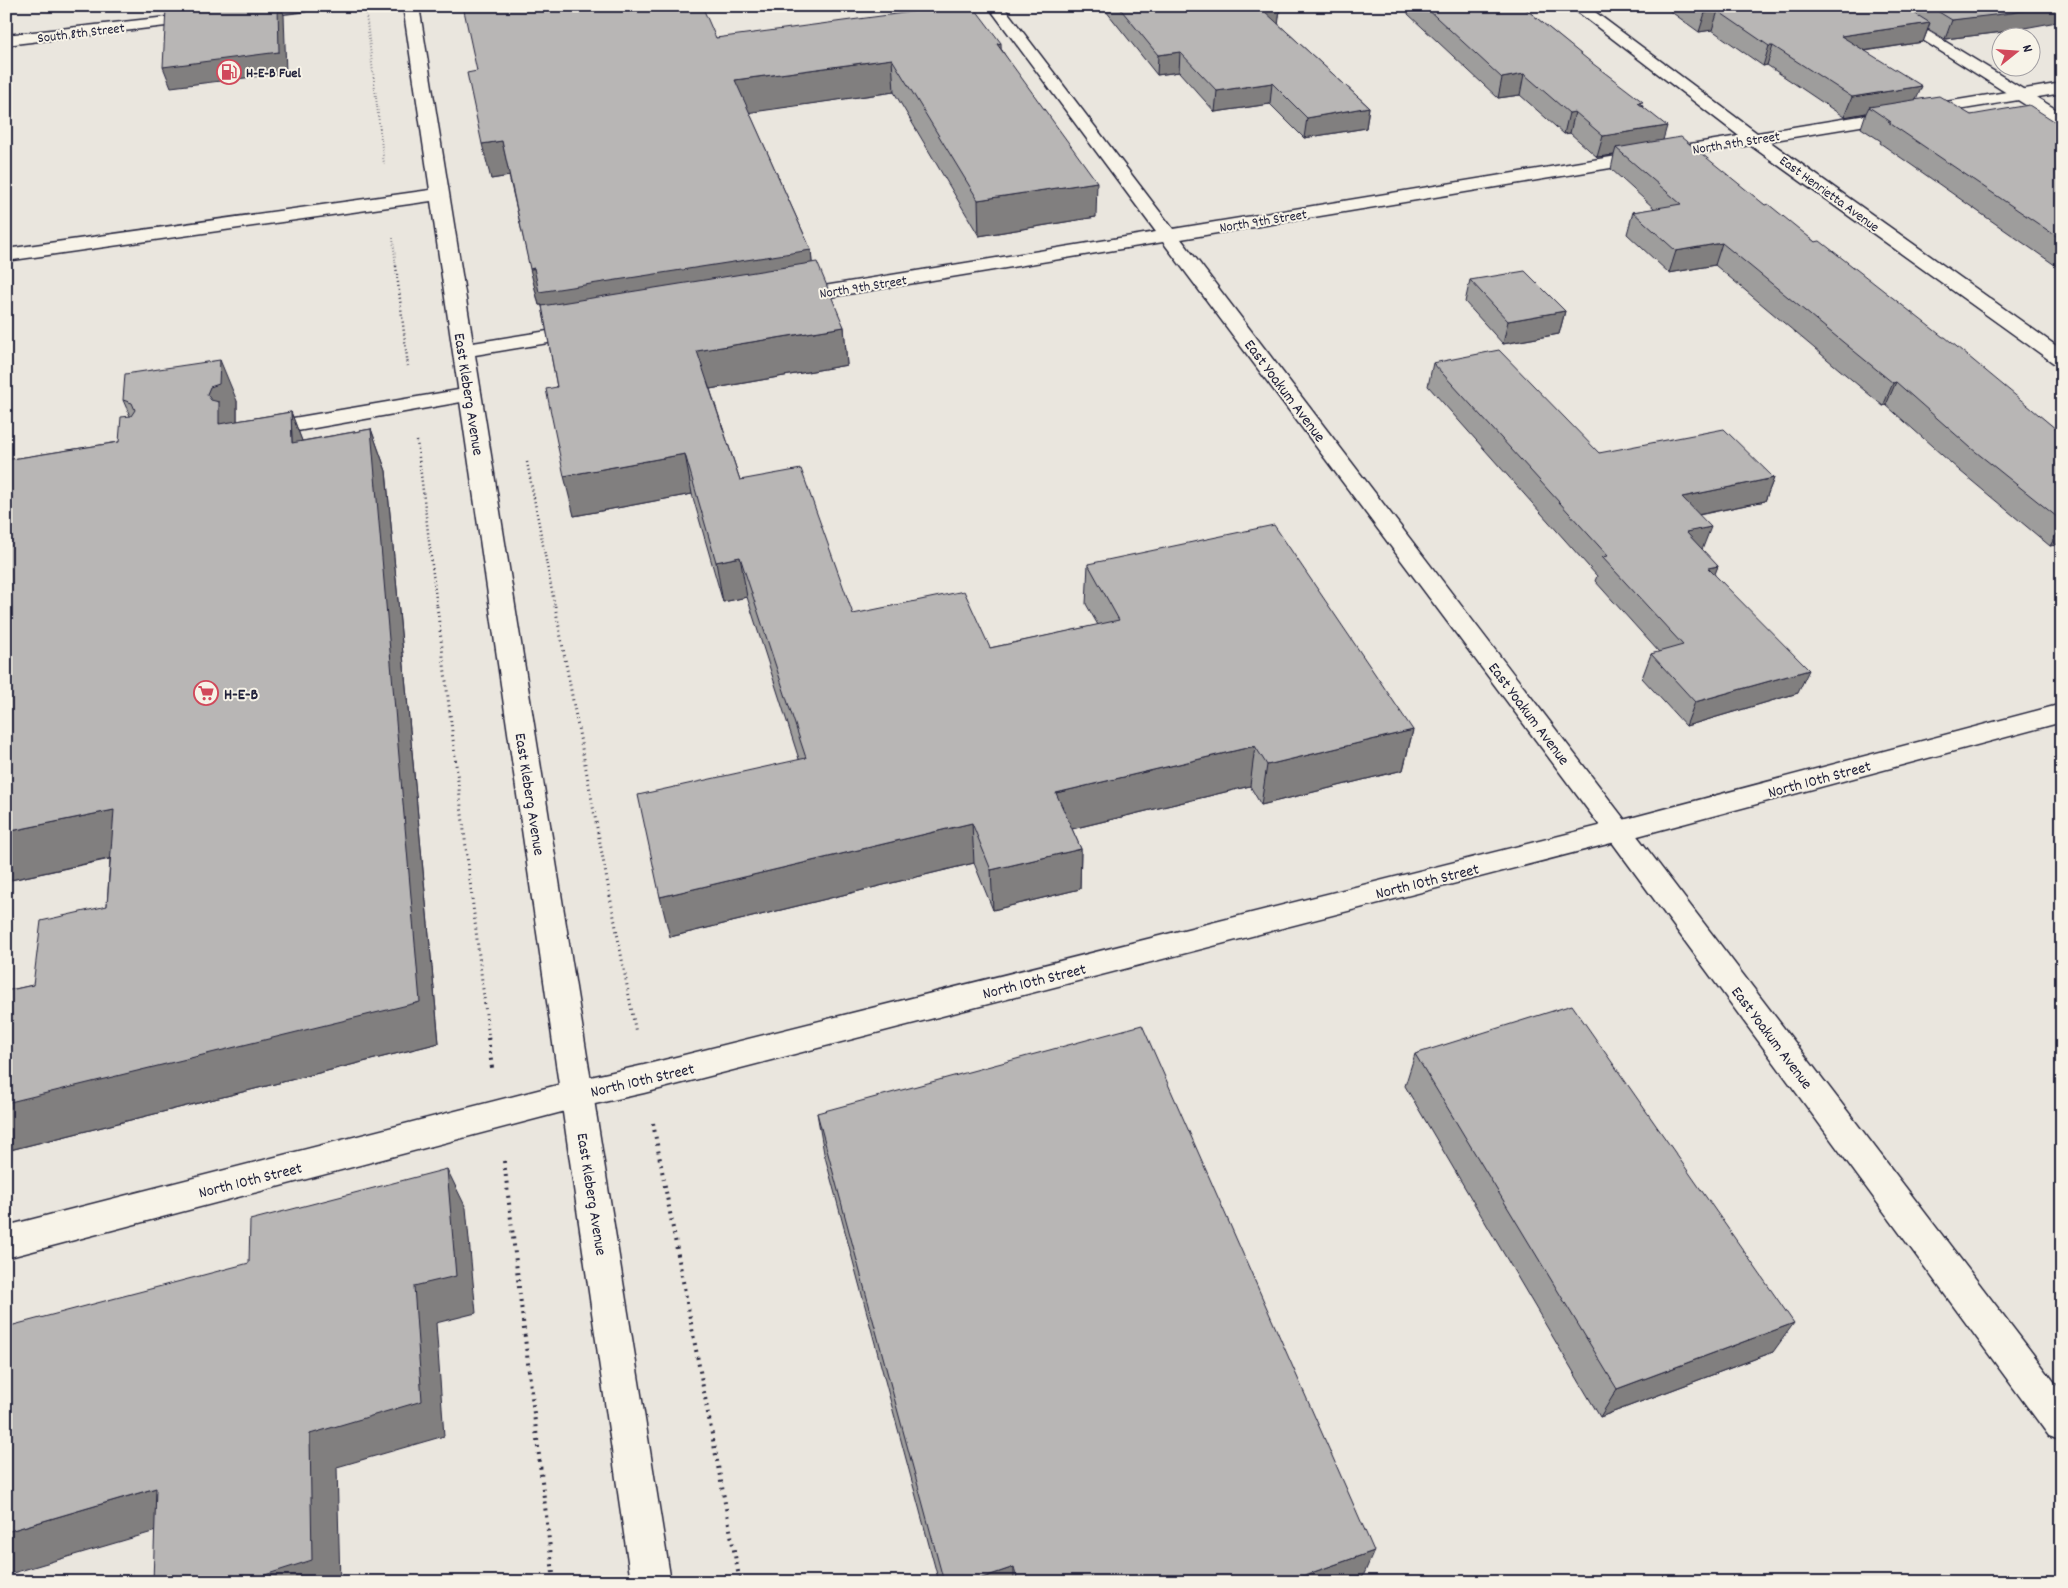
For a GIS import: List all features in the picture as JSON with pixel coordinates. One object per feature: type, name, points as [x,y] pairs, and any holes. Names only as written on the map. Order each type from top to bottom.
[{"type":"street","name":"South 8th Street","points":[[6,40],[305,6]]},
{"type":"street","name":"East Kleberg Avenue","points":[[411,6],[651,1582]]},
{"type":"street","name":"East Yoakum Avenue","points":[[994,6],[1619,831],[2062,1423]]},
{"type":"street","name":"East Henrietta Avenue","points":[[1577,6],[1754,139],[2062,360]]},
{"type":"street","points":[[1876,6],[2019,96],[2062,120]]},
{"type":"street","name":"North 9th Street","points":[[779,300],[2062,88]]},
{"type":"street","points":[[6,255],[440,194]]},
{"type":"street","points":[[464,351],[603,328]]},
{"type":"street","points":[[237,435],[470,394]]},
{"type":"street","name":"North 10th Street","points":[[6,1242],[577,1094],[644,1079],[1619,831],[2062,713]]},
{"type":"path","points":[[365,6],[554,1582]]},
{"type":"path","points":[[525,452],[740,1582]]},
{"type":"building","points":[[181,6],[278,6],[279,52],[163,67],[166,8]]},
{"type":"building","points":[[463,6],[702,6],[716,38],[956,6],[973,6],[1001,43],[997,44],[1097,182],[978,200],[892,59],[735,80],[811,250],[539,292],[534,268],[530,269],[502,141],[482,144],[467,73],[477,71]]},
{"type":"building","points":[[1118,6],[1278,6],[1280,8],[1263,10],[1369,107],[1307,118],[1272,83],[1217,91],[1180,52],[1158,55]]},
{"type":"building","points":[[1424,6],[1522,6],[1643,102],[1638,103],[1667,126],[1603,136],[1575,112],[1569,113],[1524,74],[1502,78]]},
{"type":"building","points":[[1696,6],[1903,6],[1930,23],[1841,36],[1922,86],[1852,97],[1773,46],[1769,46],[1718,11],[1705,13]]},
{"type":"building","points":[[1929,6],[2049,6],[1952,20]]},
{"type":"building","points":[[1939,96],[1971,115],[2029,105],[2062,126],[2062,184],[2060,185],[2062,186],[2062,240],[1888,122],[1891,122],[1869,107]]},
{"type":"building","points":[[1681,137],[1765,205],[1768,204],[1815,242],[1820,241],[1945,337],[2062,434],[2062,521],[1971,448],[1896,382],[1893,383],[1722,243],[1676,251],[1633,212],[1681,204],[1616,148]]},
{"type":"building","points":[[817,262],[844,327],[697,351],[740,480],[801,469],[853,614],[964,591],[990,648],[1119,620],[1088,564],[1274,525],[1413,730],[1267,765],[1255,746],[1056,793],[1081,849],[991,870],[972,823],[660,897],[638,795],[806,758],[740,557],[716,562],[685,454],[564,476],[546,389],[557,387],[542,306]]},
{"type":"building","points":[[1525,271],[1565,311],[1508,321],[1470,280]]},
{"type":"building","points":[[1499,350],[1599,453],[1724,429],[1774,478],[1682,497],[1711,527],[1686,532],[1718,566],[1708,568],[1809,670],[1695,702],[1651,654],[1683,645],[1602,557],[1608,556],[1433,363]]},
{"type":"building","name":"H-E-B","points":[[220,360],[219,384],[210,387],[207,394],[211,400],[219,402],[219,424],[291,412],[292,443],[371,429],[420,1002],[6,1103],[6,991],[33,985],[41,921],[107,906],[114,810],[6,832],[6,460],[119,442],[121,417],[131,416],[135,410],[132,403],[123,400],[125,374]]},
{"type":"building","points":[[1572,1005],[1794,1323],[1617,1389],[1415,1054]]},
{"type":"building","points":[[1142,1025],[1374,1551],[1285,1582],[1018,1582],[1014,1567],[970,1582],[944,1582],[817,1113]]},
{"type":"building","points":[[447,1169],[456,1276],[414,1286],[422,1401],[310,1434],[312,1560],[243,1582],[153,1582],[156,1488],[6,1532],[6,1327],[249,1263],[250,1220]]},
{"type":"place","name":"H-E-B Fuel","points":[[229,72]]},
{"type":"place","name":"H-E-B","points":[[206,693]]}]
